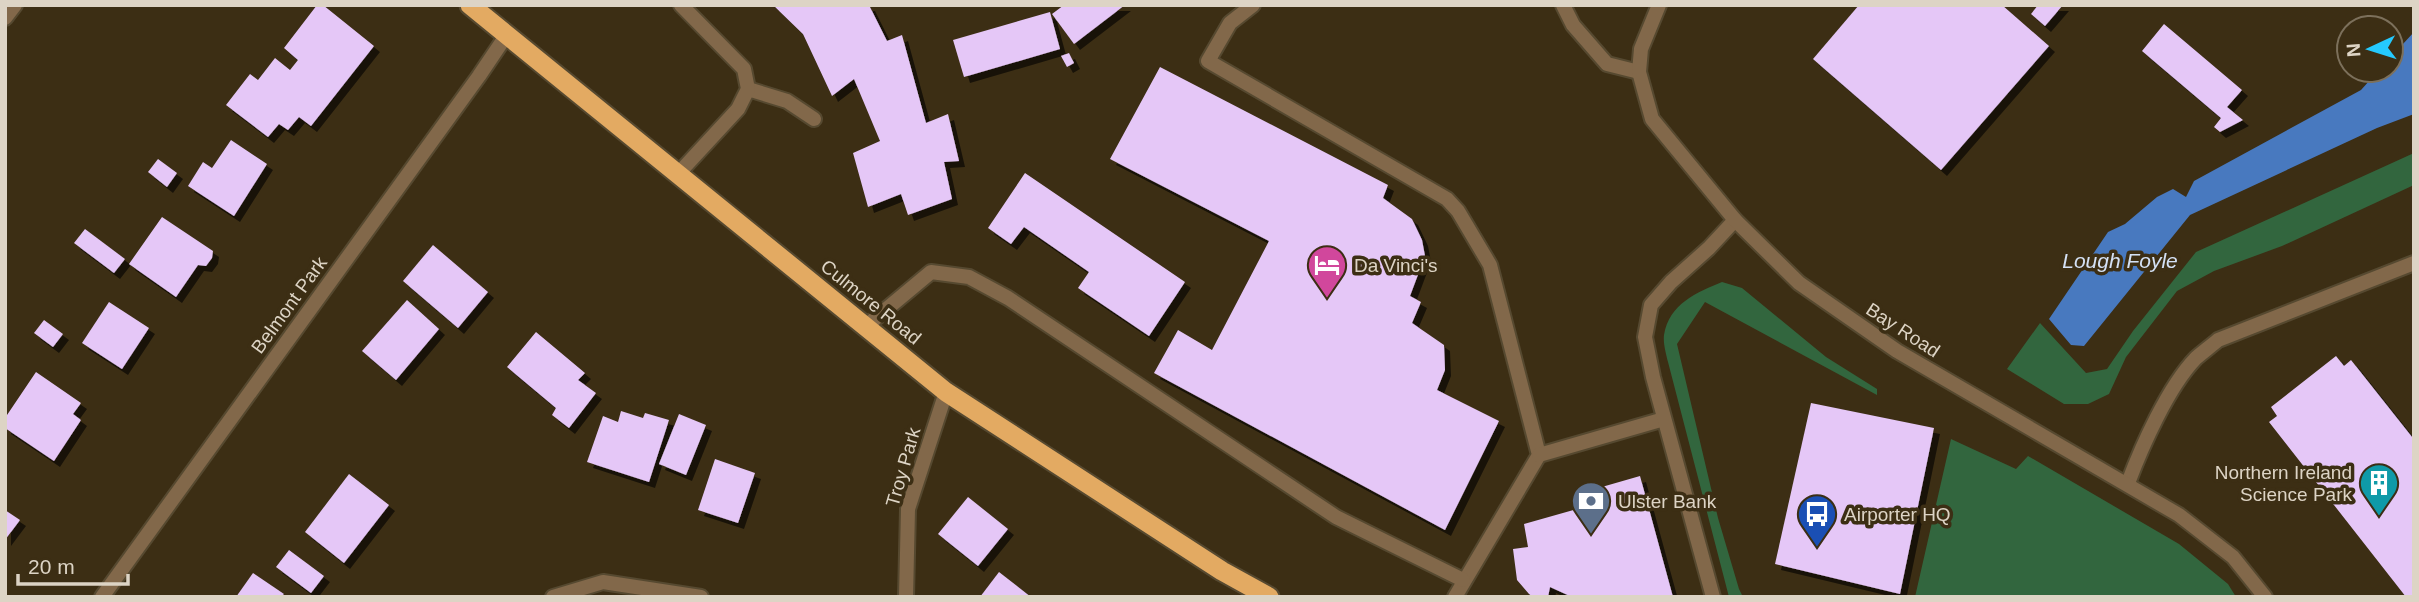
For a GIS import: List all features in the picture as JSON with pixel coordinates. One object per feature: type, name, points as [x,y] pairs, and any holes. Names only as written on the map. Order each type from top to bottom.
[{"type":"highway","name":"Culmore Road","points":[[470,5],[946,392],[1222,571],[1269,597]]},
{"type":"street","points":[[5,19],[15,5]]},
{"type":"street","points":[[678,174],[738,108],[748,89],[744,69],[681,5]]},
{"type":"street","points":[[1253,5],[1230,23],[1208,61],[1447,199],[1458,211],[1490,265],[1539,455]]},
{"type":"street","points":[[1563,5],[1573,25],[1607,64],[1639,72]]},
{"type":"street","name":"Bay Road","points":[[1659,5],[1641,49],[1639,72],[1652,119],[1735,220],[1799,283],[1897,351],[2179,515],[2233,558],[2265,597]]},
{"type":"street","name":"Belmont Park","points":[[102,597],[480,76],[506,36]]},
{"type":"street","points":[[748,89],[787,101],[814,119]]},
{"type":"street","points":[[1713,597],[1664,419],[1645,337],[1651,305],[1735,220]]},
{"type":"street","points":[[2128,483],[2137,458],[2173,391],[2196,359],[2218,340],[2414,263]]},
{"type":"street","points":[[865,327],[931,272],[969,277],[1008,298],[1336,517],[1463,580]]},
{"type":"street","name":"Troy Park","points":[[906,597],[908,509],[946,392]]},
{"type":"street","points":[[1455,597],[1539,455],[1664,419]]},
{"type":"street","points":[[553,597],[603,582],[701,597]]},
{"type":"green space","points":[[2414,153],[2414,185],[2282,246],[2214,271],[2177,291],[2126,357],[2109,394],[2088,404],[2064,404],[2007,369],[2040,323],[2086,373],[2107,369],[2133,331],[2196,252]]},
{"type":"green space","points":[[1722,282],[1742,288],[1826,357],[1877,389],[1877,395],[1705,302],[1677,344],[1718,518],[1743,597],[1729,597],[1664,341],[1667,324],[1678,307],[1694,295]]},
{"type":"green space","points":[[1951,439],[2016,469],[2028,456],[2179,544],[2228,584],[2236,597],[1915,597]]},
{"type":"water","name":"Lough Foyle","points":[[2414,32],[2414,114],[2377,128],[2190,215],[2084,346],[2071,345],[2049,319],[2108,232],[2125,224],[2157,197],[2173,189],[2186,197],[2194,181],[2361,90],[2366,84],[2405,84],[2405,42]]},
{"type":"building","points":[[317,5],[323,5],[374,46],[311,126],[299,117],[288,130],[279,124],[268,137],[226,105],[250,74],[258,80],[275,58],[290,70],[298,60],[284,48]]},
{"type":"building","points":[[773,5],[869,5],[887,41],[902,35],[926,123],[948,114],[959,161],[944,162],[952,199],[908,215],[901,194],[868,207],[853,153],[880,141],[854,79],[832,96],[803,34]]},
{"type":"building","points":[[1064,5],[1125,5],[1074,44],[1052,14]]},
{"type":"building","points":[[1859,5],[2002,5],[2049,46],[1941,170],[1813,59]]},
{"type":"building","points":[[2038,5],[2063,5],[2045,26],[2031,14]]},
{"type":"building","points":[[1050,12],[1060,49],[964,77],[953,40]]},
{"type":"building","points":[[2164,24],[2242,90],[2227,107],[2243,120],[2220,132],[2214,127],[2221,118],[2142,51]]},
{"type":"building","points":[[1069,53],[1074,63],[1067,67],[1061,56]]},
{"type":"building","name":"Da Vinci's","points":[[1160,67],[1388,185],[1383,198],[1412,219],[1422,240],[1425,256],[1410,296],[1421,302],[1412,323],[1444,345],[1445,370],[1437,390],[1499,421],[1445,530],[1154,373],[1178,330],[1212,350],[1269,241],[1110,159]]},
{"type":"building","points":[[231,140],[267,164],[234,216],[188,186],[203,162],[212,168]]},
{"type":"building","points":[[158,159],[177,173],[167,187],[148,172]]},
{"type":"building","points":[[1025,173],[1185,282],[1149,336],[1078,288],[1089,272],[1024,227],[1011,244],[988,228]]},
{"type":"building","points":[[162,217],[213,251],[206,266],[198,265],[176,297],[129,264]]},
{"type":"building","points":[[85,229],[125,259],[114,273],[74,243]]},
{"type":"building","points":[[433,245],[488,292],[458,328],[403,281]]},
{"type":"building","points":[[407,300],[439,329],[396,380],[362,351]]},
{"type":"building","points":[[109,302],[149,328],[122,369],[82,343]]},
{"type":"building","points":[[44,320],[63,334],[53,347],[34,333]]},
{"type":"building","points":[[536,332],[585,373],[578,380],[596,393],[569,428],[552,415],[556,408],[507,367]]},
{"type":"building","name":"Northern Ireland Science Park","points":[[2336,356],[2344,366],[2351,360],[2412,437],[2414,436],[2414,597],[2406,597],[2269,422],[2277,416],[2271,407]]},
{"type":"building","points":[[36,372],[81,403],[73,414],[81,420],[54,461],[5,428],[5,418]]},
{"type":"building","points":[[1811,403],[1934,428],[1900,594],[1775,564]]},
{"type":"building","points":[[621,411],[643,418],[645,413],[669,420],[649,482],[587,462],[603,416],[618,422]]},
{"type":"building","points":[[679,414],[706,425],[686,475],[659,464]]},
{"type":"building","points":[[715,459],[755,473],[738,523],[698,510]]},
{"type":"building","points":[[349,474],[389,505],[344,563],[305,532]]},
{"type":"building","name":"Ulster Bank","points":[[1640,476],[1673,597],[1572,597],[1550,587],[1548,597],[1533,597],[1529,594],[1517,580],[1513,549],[1528,547],[1524,524],[1577,509],[1574,495]]},
{"type":"building","points":[[968,497],[1008,529],[978,566],[938,534]]},
{"type":"building","points":[[5,510],[20,520],[5,540]]},
{"type":"building","points":[[289,550],[324,576],[311,593],[276,567]]},
{"type":"building","points":[[999,572],[1031,597],[980,597]]},
{"type":"building","points":[[253,573],[284,594],[281,597],[236,597]]},
{"type":"place","name":"Da Vinci's","points":[[1327,299]]},
{"type":"place","name":"Northern Ireland Science Park","points":[[2379,517]]},
{"type":"place","name":"Ulster Bank","points":[[1591,535]]},
{"type":"place","name":"Airporter HQ","points":[[1817,548]]}]
